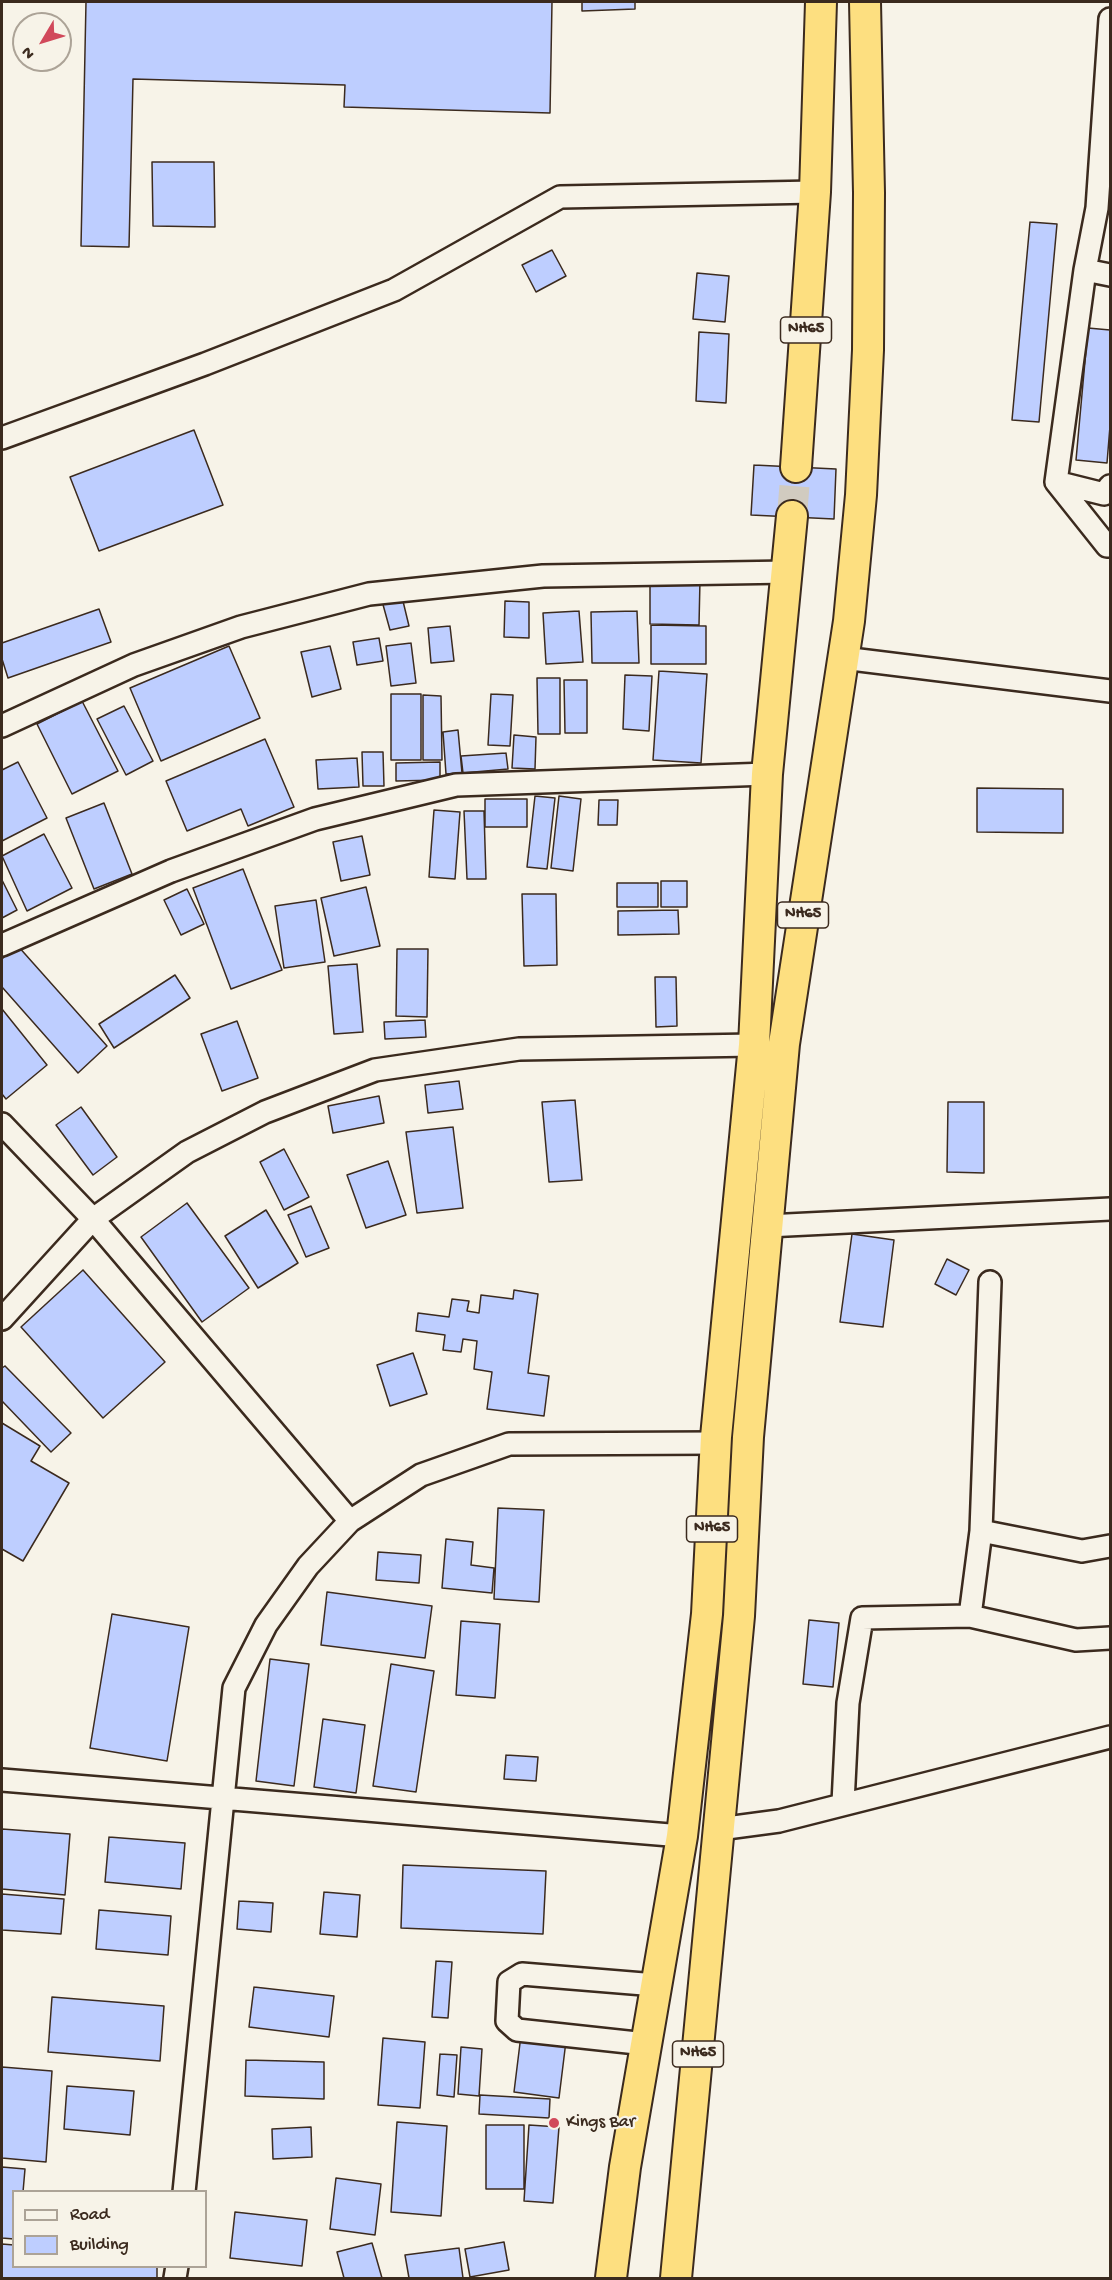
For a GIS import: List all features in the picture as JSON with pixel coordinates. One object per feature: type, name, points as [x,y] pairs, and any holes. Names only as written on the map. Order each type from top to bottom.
[{"type":"highway","name":"NH65","points":[[796,467],[815,192],[821,2]]},
{"type":"highway","name":"NH65","points":[[676,2278],[739,1616],[748,1437],[784,1044],[843,658],[861,495],[868,350],[869,193],[865,2]]},
{"type":"highway","name":"NH65","points":[[611,2278],[625,2167],[682,1836],[707,1614],[716,1443],[754,1045],[767,774],[789,572],[792,516]]},
{"type":"street","points":[[1110,19],[1104,209],[1085,270],[1056,482],[1107,546],[1110,546]]},
{"type":"street","points":[[2,438],[205,364],[394,290],[560,197],[815,192]]},
{"type":"street","points":[[1085,270],[1110,275]]},
{"type":"street","points":[[1056,482],[1104,494],[1110,486]]},
{"type":"street","points":[[2,726],[134,665],[241,627],[369,594],[543,576],[789,572]]},
{"type":"street","points":[[843,658],[1110,691]]},
{"type":"street","points":[[2,945],[171,872],[315,819],[456,785],[767,774]]},
{"type":"street","points":[[2,1319],[93,1219],[187,1152],[265,1112],[375,1070],[519,1049],[754,1045]]},
{"type":"street","points":[[4,1133],[93,1219],[350,1521]]},
{"type":"street","points":[[767,1226],[1110,1209]]},
{"type":"street","points":[[970,1616],[981,1531],[990,1282]]},
{"type":"street","points":[[184,2190],[234,1688],[266,1625],[308,1566],[350,1521],[421,1475],[509,1444],[716,1443]]},
{"type":"street","points":[[981,1531],[1082,1551],[1110,1546]]},
{"type":"street","points":[[843,1803],[848,1703],[862,1618],[970,1616],[1076,1640],[1110,1638]]},
{"type":"street","points":[[719,1829],[779,1821],[1110,1737]]},
{"type":"street","points":[[2,1780],[682,1836]]},
{"type":"street","points":[[646,2044],[517,2030],[507,2021],[509,1982],[522,1974],[656,1985]]},
{"type":"building","points":[[86,2],[552,2],[550,113],[344,107],[345,85],[133,79],[129,247],[81,246]]},
{"type":"building","points":[[582,2],[635,2],[635,9],[582,11]]},
{"type":"building","points":[[152,162],[214,162],[215,227],[153,226]]},
{"type":"building","points":[[1030,222],[1057,224],[1039,422],[1012,420]]},
{"type":"building","points":[[552,250],[566,276],[536,292],[522,265]]},
{"type":"building","points":[[697,273],[729,276],[725,322],[693,319]]},
{"type":"building","points":[[1088,328],[1110,330],[1110,426],[1107,463],[1076,460]]},
{"type":"building","points":[[699,332],[729,334],[726,403],[696,401]]},
{"type":"building","points":[[194,430],[223,505],[99,551],[70,477]]},
{"type":"building","points":[[754,465],[836,469],[834,519],[751,515]]},
{"type":"building","points":[[650,579],[700,580],[699,625],[650,624]]},
{"type":"building","points":[[402,597],[409,626],[390,630],[382,601]]},
{"type":"building","points":[[505,601],[529,602],[529,638],[504,637]]},
{"type":"building","points":[[99,609],[111,642],[8,678],[2,659],[2,643]]},
{"type":"building","points":[[579,611],[583,662],[546,664],[543,613]]},
{"type":"building","points":[[637,611],[639,663],[592,663],[591,612]]},
{"type":"building","points":[[651,625],[706,626],[706,664],[651,664]]},
{"type":"building","points":[[450,626],[454,661],[431,663],[428,628]]},
{"type":"building","points":[[379,638],[383,661],[357,665],[353,642]]},
{"type":"building","points":[[411,643],[416,683],[391,686],[386,646]]},
{"type":"building","points":[[229,646],[260,718],[161,761],[130,688]]},
{"type":"building","points":[[330,646],[341,689],[312,697],[301,652]]},
{"type":"building","points":[[659,671],[707,674],[701,763],[653,760]]},
{"type":"building","points":[[625,675],[652,676],[649,731],[623,729]]},
{"type":"building","points":[[537,678],[560,678],[560,734],[538,734]]},
{"type":"building","points":[[564,680],[587,680],[587,733],[565,733]]},
{"type":"building","points":[[391,694],[421,694],[421,760],[391,760]]},
{"type":"building","points":[[491,694],[513,695],[510,746],[488,745]]},
{"type":"building","points":[[423,695],[441,696],[442,760],[423,760]]},
{"type":"building","points":[[82,701],[118,771],[72,794],[37,724]]},
{"type":"building","points":[[124,706],[153,761],[126,775],[97,719]]},
{"type":"building","points":[[458,730],[462,773],[446,774],[443,732]]},
{"type":"building","points":[[514,735],[536,737],[535,769],[512,768]]},
{"type":"building","points":[[265,739],[294,807],[248,826],[241,809],[187,831],[166,781]]},
{"type":"building","points":[[362,752],[383,752],[384,786],[363,786]]},
{"type":"building","points":[[506,753],[508,769],[463,773],[461,756]]},
{"type":"building","points":[[357,758],[359,787],[318,789],[316,760]]},
{"type":"building","points":[[18,762],[47,818],[2,841],[2,770]]},
{"type":"building","points":[[440,762],[440,780],[396,781],[396,763]]},
{"type":"building","points":[[977,788],[1063,789],[1063,833],[977,832]]},
{"type":"building","points":[[535,796],[555,798],[547,869],[527,867]]},
{"type":"building","points":[[559,796],[581,799],[573,871],[551,868]]},
{"type":"building","points":[[485,799],[527,799],[527,827],[485,827]]},
{"type":"building","points":[[599,800],[618,800],[617,825],[598,825]]},
{"type":"building","points":[[104,803],[132,874],[94,889],[66,818]]},
{"type":"building","points":[[434,810],[460,812],[455,879],[429,877]]},
{"type":"building","points":[[464,811],[484,811],[486,879],[467,879]]},
{"type":"building","points":[[44,834],[72,888],[27,911],[2,856]]},
{"type":"building","points":[[362,836],[370,875],[341,881],[333,842]]},
{"type":"building","points":[[243,869],[282,970],[231,989],[193,888]]},
{"type":"building","points":[[2,880],[17,910],[2,918]]},
{"type":"building","points":[[661,881],[687,881],[687,907],[661,907]]},
{"type":"building","points":[[617,883],[658,883],[658,907],[617,907]]},
{"type":"building","points":[[366,887],[380,946],[334,956],[321,898]]},
{"type":"building","points":[[187,889],[204,924],[181,935],[164,900]]},
{"type":"building","points":[[522,894],[556,894],[557,965],[524,966]]},
{"type":"building","points":[[316,900],[325,962],[284,968],[275,906]]},
{"type":"building","points":[[678,910],[679,934],[618,935],[618,911]]},
{"type":"building","points":[[17,945],[107,1046],[78,1073],[2,987],[2,959]]},
{"type":"building","points":[[397,949],[428,949],[427,1017],[396,1016]]},
{"type":"building","points":[[357,964],[363,1032],[334,1034],[328,966]]},
{"type":"building","points":[[175,975],[190,998],[114,1048],[99,1024]]},
{"type":"building","points":[[655,977],[676,977],[677,1026],[656,1027]]},
{"type":"building","points":[[2,1009],[47,1065],[6,1099],[2,1094]]},
{"type":"building","points":[[425,1020],[426,1037],[385,1039],[384,1022]]},
{"type":"building","points":[[237,1021],[258,1078],[222,1091],[201,1034]]},
{"type":"building","points":[[459,1081],[463,1109],[428,1113],[425,1085]]},
{"type":"building","points":[[379,1096],[384,1123],[333,1133],[328,1106]]},
{"type":"building","points":[[575,1100],[582,1180],[549,1182],[542,1102]]},
{"type":"building","points":[[948,1102],[984,1102],[984,1173],[947,1172]]},
{"type":"building","points":[[81,1107],[117,1157],[93,1175],[56,1125]]},
{"type":"building","points":[[453,1127],[463,1208],[417,1213],[406,1132]]},
{"type":"building","points":[[284,1149],[309,1197],[284,1210],[260,1162]]},
{"type":"building","points":[[388,1161],[406,1215],[366,1228],[347,1175]]},
{"type":"building","points":[[187,1203],[249,1288],[202,1322],[141,1237]]},
{"type":"building","points":[[311,1206],[329,1248],[306,1257],[288,1215]]},
{"type":"building","points":[[266,1210],[298,1263],[258,1288],[225,1236]]},
{"type":"building","points":[[852,1234],[894,1240],[883,1327],[840,1322]]},
{"type":"building","points":[[947,1259],[969,1270],[956,1295],[935,1284]]},
{"type":"building","points":[[83,1270],[165,1362],[103,1418],[21,1327]]},
{"type":"building","points":[[514,1290],[538,1294],[528,1373],[549,1376],[544,1416],[487,1409],[492,1372],[474,1369],[477,1341],[463,1339],[461,1352],[443,1350],[445,1335],[416,1331],[418,1313],[449,1317],[452,1299],[469,1301],[467,1311],[479,1313],[481,1295],[513,1299]]},
{"type":"building","points":[[413,1353],[427,1394],[390,1406],[377,1365]]},
{"type":"building","points":[[5,1366],[71,1433],[51,1452],[2,1401],[2,1368]]},
{"type":"building","points":[[2,1423],[40,1446],[31,1461],[69,1483],[23,1561],[2,1549]]},
{"type":"building","points":[[498,1508],[544,1510],[539,1602],[494,1599]]},
{"type":"building","points":[[446,1539],[473,1542],[471,1565],[494,1568],[492,1593],[442,1588]]},
{"type":"building","points":[[378,1552],[421,1555],[419,1583],[376,1580]]},
{"type":"building","points":[[327,1592],[432,1606],[425,1658],[321,1645]]},
{"type":"building","points":[[112,1614],[189,1627],[167,1761],[90,1748]]},
{"type":"building","points":[[809,1620],[839,1623],[833,1687],[803,1684]]},
{"type":"building","points":[[461,1621],[500,1624],[495,1698],[456,1695]]},
{"type":"building","points":[[270,1659],[309,1664],[294,1786],[256,1781]]},
{"type":"building","points":[[391,1664],[434,1671],[416,1792],[373,1786]]},
{"type":"building","points":[[323,1719],[365,1725],[356,1793],[314,1787]]},
{"type":"building","points":[[506,1755],[538,1757],[536,1781],[504,1779]]},
{"type":"building","points":[[2,1829],[70,1834],[65,1895],[2,1889]]},
{"type":"building","points":[[109,1837],[185,1843],[181,1889],[105,1882]]},
{"type":"building","points":[[403,1865],[546,1871],[543,1934],[401,1928]]},
{"type":"building","points":[[324,1892],[360,1895],[357,1937],[320,1934]]},
{"type":"building","points":[[2,1894],[64,1899],[61,1934],[2,1930]]},
{"type":"building","points":[[239,1901],[273,1903],[271,1932],[237,1929]]},
{"type":"building","points":[[99,1910],[171,1916],[168,1955],[96,1949]]},
{"type":"building","points":[[436,1961],[452,1962],[448,2018],[432,2017]]},
{"type":"building","points":[[254,1987],[334,1996],[329,2037],[249,2027]]},
{"type":"building","points":[[52,1997],[164,2006],[160,2061],[48,2052]]},
{"type":"building","points":[[521,2035],[566,2041],[559,2098],[514,2092]]},
{"type":"building","points":[[383,2038],[425,2042],[420,2108],[378,2105]]},
{"type":"building","points":[[461,2047],[482,2049],[479,2096],[458,2094]]},
{"type":"building","points":[[440,2054],[457,2055],[454,2097],[437,2095]]},
{"type":"building","points":[[246,2060],[324,2062],[324,2099],[245,2096]]},
{"type":"building","points":[[2,2067],[52,2071],[46,2162],[2,2158]]},
{"type":"building","points":[[67,2086],[134,2091],[130,2135],[64,2129]]},
{"type":"building","points":[[480,2095],[550,2099],[549,2118],[479,2114]]},
{"type":"building","points":[[397,2122],[447,2126],[441,2216],[391,2212]]},
{"type":"building","points":[[486,2125],[524,2125],[524,2189],[486,2189]]},
{"type":"building","points":[[529,2125],[559,2127],[553,2203],[524,2201]]},
{"type":"building","points":[[311,2127],[312,2157],[273,2159],[272,2129]]},
{"type":"building","points":[[2,2167],[25,2169],[23,2190],[12,2190],[12,2239],[2,2238]]},
{"type":"building","points":[[336,2178],[381,2184],[375,2235],[330,2229]]},
{"type":"building","points":[[235,2212],[307,2220],[302,2266],[230,2258]]},
{"type":"building","points":[[504,2242],[509,2270],[470,2277],[465,2249]]},
{"type":"building","points":[[372,2243],[382,2278],[344,2278],[337,2252]]},
{"type":"building","points":[[2,2244],[12,2245],[12,2268],[157,2268],[157,2278],[2,2278]]},
{"type":"building","points":[[459,2248],[463,2278],[409,2278],[405,2255]]},
{"type":"tunnel","points":[[792,516],[796,467]]},
{"type":"place","name":"Kings Bar","points":[[554,2123]]}]
